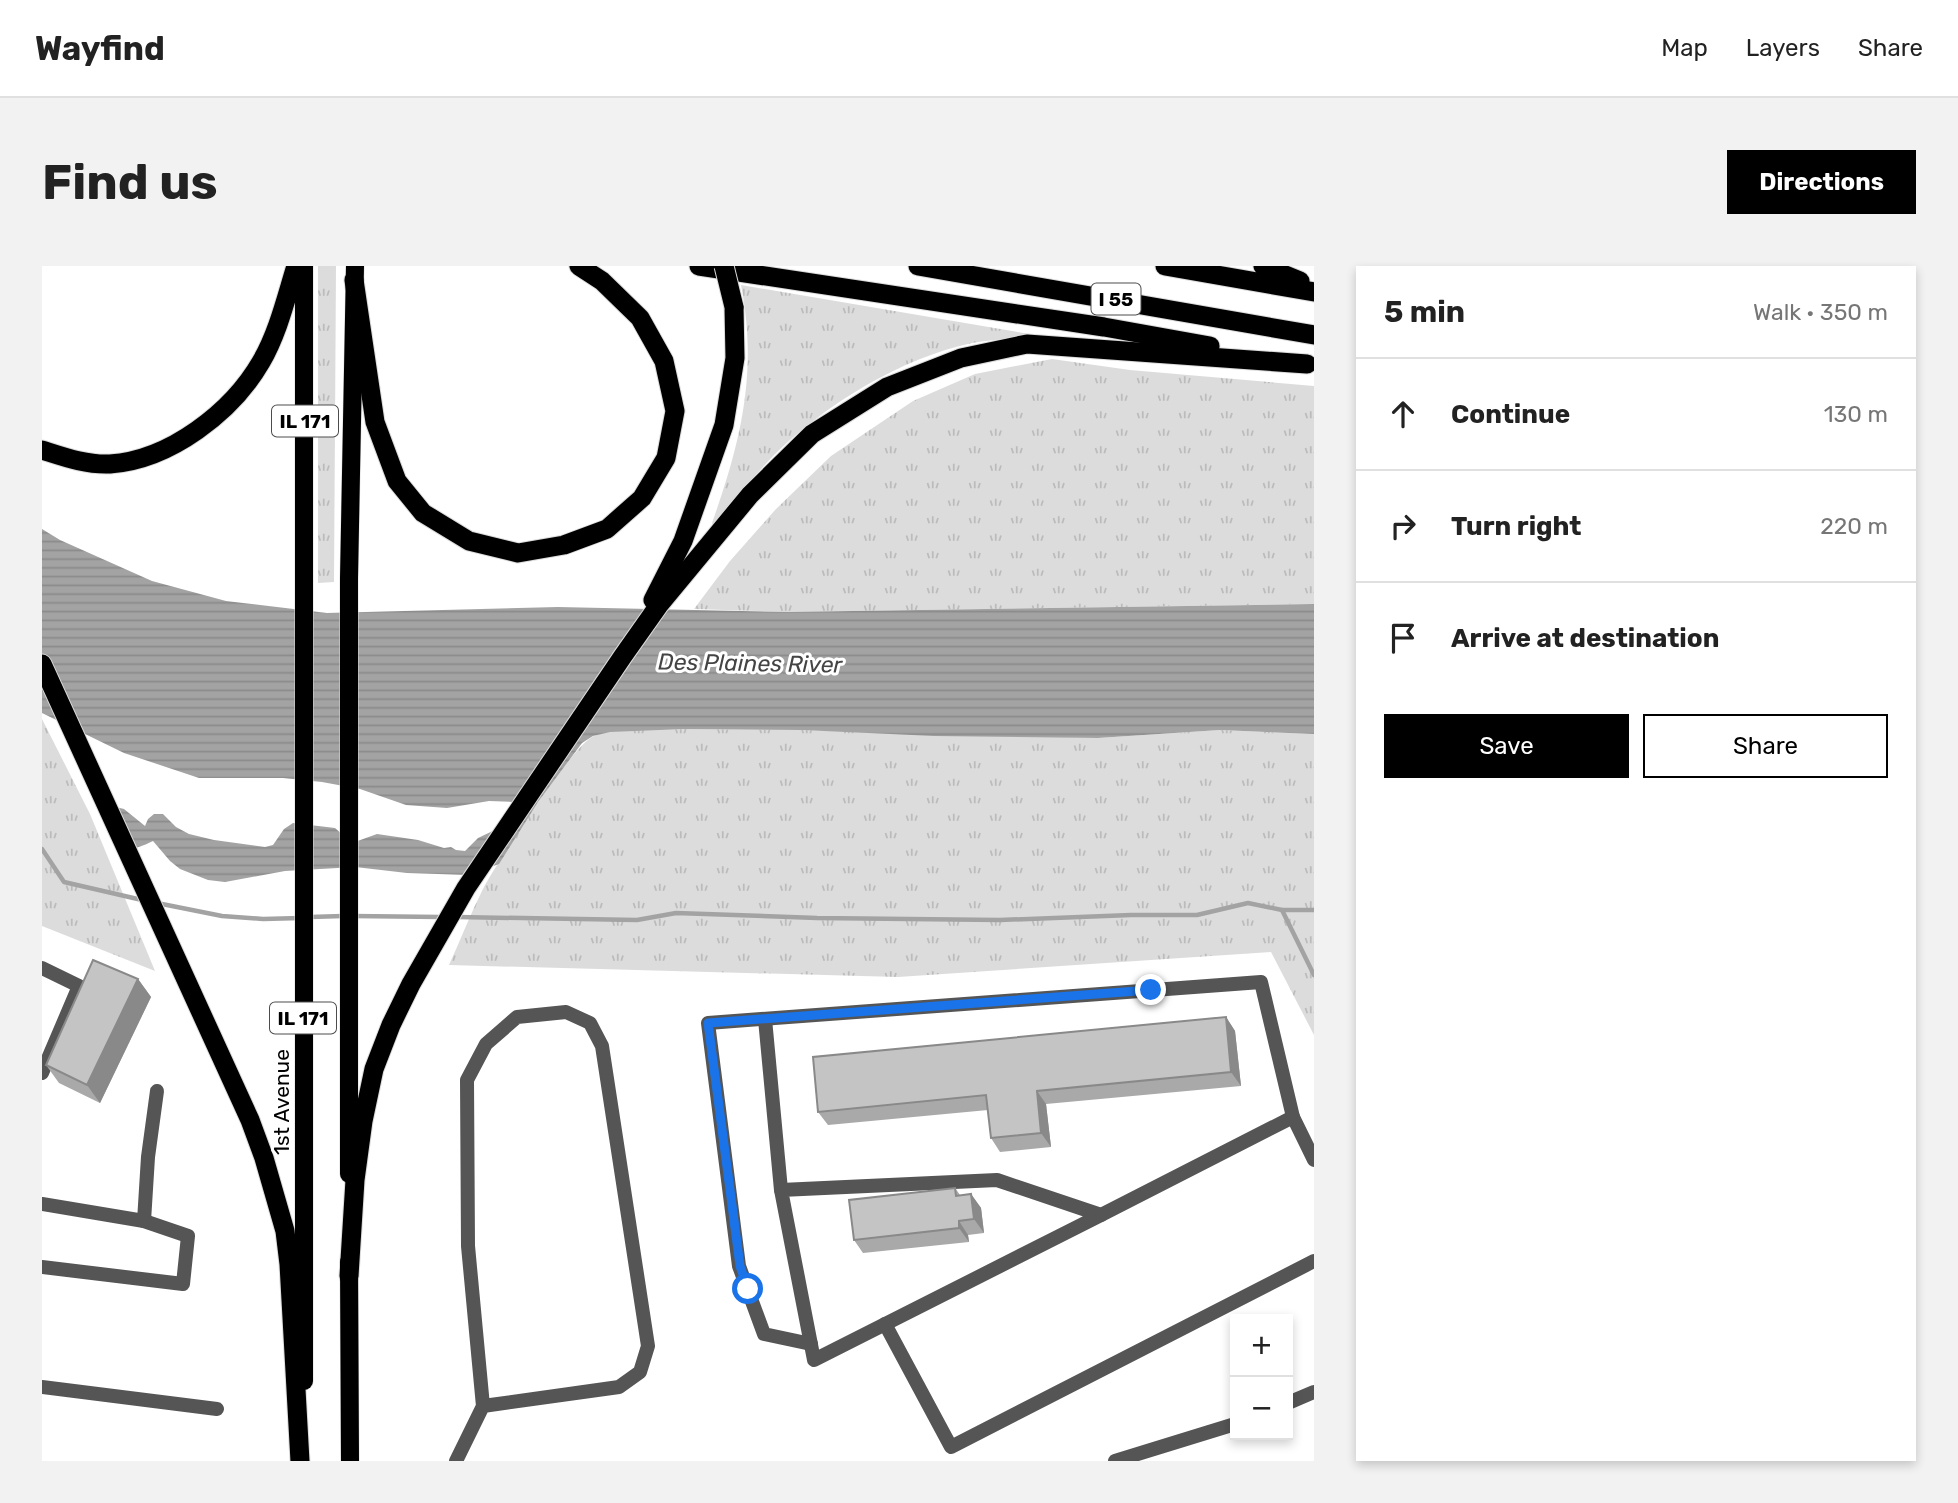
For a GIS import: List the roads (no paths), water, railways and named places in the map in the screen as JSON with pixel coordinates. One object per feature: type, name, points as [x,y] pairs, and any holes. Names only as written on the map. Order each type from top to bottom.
[{"type":"highway","points":[[42,450],[78,462],[110,464],[140,458],[170,446],[210,421],[221,413],[244,387],[262,362],[274,335],[296,266]]},
{"type":"highway","points":[[354,273],[375,422],[397,481],[422,513],[468,541],[518,553],[564,545],[607,529],[642,499],[666,458],[676,411],[664,361],[640,318],[602,281],[579,266]]},
{"type":"highway","points":[[699,266],[1104,327],[1311,365]]},
{"type":"highway","points":[[622,656],[683,541],[724,425],[734,358],[734,307],[723,266]]},
{"type":"highway","name":"I 55","points":[[918,266],[1314,335]]},
{"type":"highway","name":"I 55","points":[[1165,266],[1314,292]]},
{"type":"highway","points":[[1263,266],[1314,286]]},
{"type":"highway","points":[[349,1276],[355,1180],[374,1069],[411,984],[466,888],[622,656],[699,555],[750,495],[811,434],[887,387],[961,358],[1027,344],[1311,365]]},
{"type":"highway","points":[[42,664],[250,1120],[264,1158],[285,1231],[302,1461]]},
{"type":"main road","name":"1st Avenue","points":[[302,1461],[306,576],[304,266]]},
{"type":"main road","name":"IL 171","points":[[350,1461],[349,578],[354,273]]},
{"type":"lane","points":[[42,968],[79,986],[42,1073]]},
{"type":"lane","points":[[811,1344],[764,1334],[740,1266],[708,1023],[1261,982],[1293,1117],[1314,1160]]},
{"type":"lane","points":[[456,1461],[483,1406],[468,1246],[467,1080],[486,1044],[517,1017],[566,1012],[590,1023],[602,1046],[648,1346],[640,1371],[619,1387],[483,1406]]},
{"type":"lane","points":[[765,1019],[781,1189],[814,1360],[1293,1117]]},
{"type":"lane","points":[[144,1221],[148,1157],[157,1091]]},
{"type":"lane","points":[[781,1189],[997,1181],[1101,1215]]},
{"type":"lane","points":[[42,1204],[144,1221],[188,1237],[183,1284],[42,1266]]},
{"type":"lane","points":[[884,1324],[951,1447],[1314,1261]]},
{"type":"lane","points":[[42,1387],[217,1409]]},
{"type":"lane","points":[[1293,1401],[1314,1392]]},
{"type":"lane","points":[[1115,1461],[1230,1426]]},
{"type":"water","name":"Des Plaines River","points":[[42,529],[60,540],[152,581],[226,601],[327,613],[558,607],[788,612],[1314,604],[1314,734],[1220,730],[1098,738],[934,736],[802,730],[684,729],[610,732],[593,736],[582,743],[538,802],[499,864],[468,875],[407,873],[355,867],[285,871],[225,882],[208,880],[180,869],[153,841],[126,849],[114,843],[103,817],[108,805],[124,809],[145,826],[154,814],[163,814],[176,827],[189,834],[265,847],[273,845],[284,829],[293,823],[335,828],[352,843],[377,834],[465,851],[478,838],[499,828],[515,802],[489,801],[447,808],[406,805],[360,789],[322,782],[283,778],[199,778],[124,753],[42,713]]},
{"type":"waterway","points":[[42,849],[64,882],[142,900]]},
{"type":"waterway","points":[[157,903],[222,916],[301,918]]},
{"type":"waterway","points":[[457,917],[637,920],[676,913],[1000,920],[1197,915],[1248,903],[1282,910],[1314,910]]},
{"type":"waterway","points":[[1282,910],[1314,975]]},
{"type":"waterway","points":[[310,917],[343,916]]},
{"type":"waterway","points":[[352,916],[441,917]]}]
